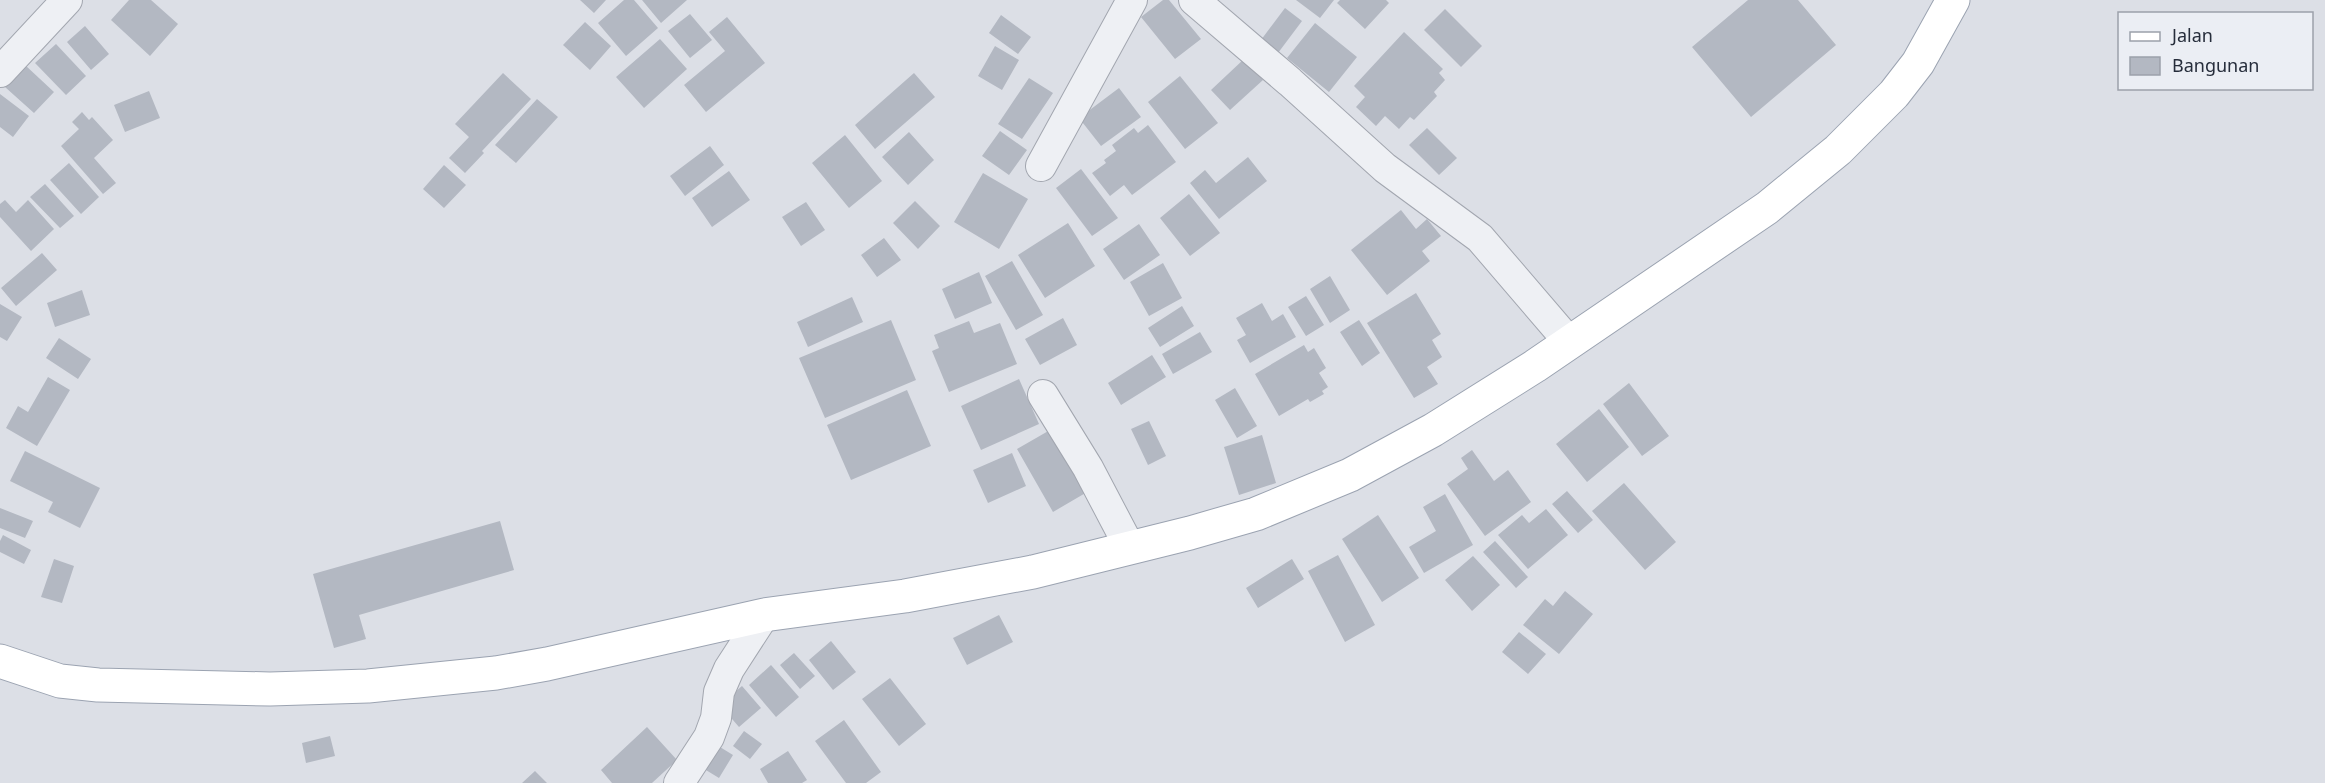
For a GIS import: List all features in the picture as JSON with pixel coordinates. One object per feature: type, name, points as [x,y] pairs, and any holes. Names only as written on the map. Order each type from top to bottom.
[{"type":"main road","points":[[0,661],[60,681],[98,685],[270,689],[368,686],[495,673],[548,664],[764,615],[905,596],[1033,572],[1256,514],[1350,476],[1433,430],[1570,343],[1767,208],[1838,150],[1894,94],[1918,63],[1953,0]]},
{"type":"street","points":[[0,72],[67,0]]},
{"type":"street","points":[[1041,166],[1132,0]]},
{"type":"street","points":[[1194,0],[1290,82],[1385,168],[1480,238],[1570,343]]},
{"type":"street","points":[[1043,396],[1088,468],[1130,548]]},
{"type":"street","points":[[679,783],[709,737],[716,718],[719,692],[729,669],[764,615]]},
{"type":"building","points":[[129,0],[151,0],[178,24],[150,56],[111,20]]},
{"type":"building","points":[[580,0],[606,0],[594,13]]},
{"type":"building","points":[[624,0],[634,0],[658,28],[626,56],[598,23]]},
{"type":"building","points":[[642,0],[687,0],[661,23]]},
{"type":"building","points":[[1163,0],[1169,0],[1201,39],[1175,59],[1141,17]]},
{"type":"building","points":[[1296,0],[1334,0],[1320,18]]},
{"type":"building","points":[[1340,0],[1386,0],[1389,3],[1365,29],[1337,3]]},
{"type":"building","points":[[1748,0],[1798,0],[1836,45],[1751,117],[1692,47]]},
{"type":"building","points":[[1285,8],[1302,21],[1278,53],[1261,40]]},
{"type":"building","points":[[1445,9],[1482,46],[1461,67],[1424,30]]},
{"type":"building","points":[[690,14],[712,40],[690,58],[668,31]]},
{"type":"building","points":[[1001,15],[1031,37],[1018,54],[989,33]]},
{"type":"building","points":[[727,17],[765,63],[706,112],[684,85],[725,51],[709,32]]},
{"type":"building","points":[[585,22],[611,46],[590,70],[563,45]]},
{"type":"building","points":[[1315,23],[1357,57],[1329,92],[1287,58]]},
{"type":"building","points":[[85,26],[109,54],[91,70],[67,42]]},
{"type":"building","points":[[1404,32],[1443,69],[1439,73],[1445,80],[1434,92],[1437,96],[1414,120],[1410,117],[1399,129],[1385,116],[1376,126],[1356,107],[1365,97],[1354,86]]},
{"type":"building","points":[[660,39],[687,69],[644,108],[616,77]]},
{"type":"building","points":[[56,44],[86,76],[66,95],[35,63]]},
{"type":"building","points":[[995,46],[1019,60],[1002,90],[978,76]]},
{"type":"building","points":[[1244,59],[1263,80],[1230,110],[1211,90]]},
{"type":"building","points":[[25,65],[54,92],[34,113],[5,87]]},
{"type":"building","points":[[503,73],[531,99],[482,151],[484,153],[465,173],[449,158],[469,137],[455,124]]},
{"type":"building","points":[[914,73],[935,97],[875,149],[855,125]]},
{"type":"building","points":[[1180,76],[1218,123],[1185,149],[1148,102]]},
{"type":"building","points":[[1029,78],[1053,93],[1022,139],[998,124]]},
{"type":"building","points":[[1119,88],[1141,117],[1101,146],[1079,118]]},
{"type":"building","points":[[149,91],[160,118],[125,132],[114,105]]},
{"type":"building","points":[[0,94],[29,116],[13,137],[0,127]]},
{"type":"building","points":[[537,99],[558,117],[516,163],[495,145]]},
{"type":"building","points":[[82,112],[89,120],[92,117],[113,140],[94,158],[116,183],[103,194],[61,146],[79,129],[72,122]]},
{"type":"building","points":[[1148,125],[1176,162],[1132,195],[1124,185],[1110,196],[1092,173],[1106,163],[1104,160],[1116,151],[1112,145],[1134,128],[1138,133]]},
{"type":"building","points":[[1427,128],[1457,158],[1439,175],[1409,145]]},
{"type":"building","points":[[1000,131],[1027,150],[1009,175],[982,156]]},
{"type":"building","points":[[909,132],[934,160],[908,185],[882,157]]},
{"type":"building","points":[[845,135],[882,181],[849,208],[812,163]]},
{"type":"building","points":[[710,146],[724,165],[685,196],[670,176]]},
{"type":"building","points":[[1248,157],[1267,181],[1219,219],[1190,183],[1205,170],[1216,183]]},
{"type":"building","points":[[69,163],[99,197],[81,214],[50,180]]},
{"type":"building","points":[[444,165],[466,185],[444,208],[423,189]]},
{"type":"building","points":[[1081,169],[1118,218],[1092,236],[1056,188]]},
{"type":"building","points":[[729,171],[750,200],[712,227],[692,198]]},
{"type":"building","points":[[983,173],[1028,199],[999,249],[954,222]]},
{"type":"building","points":[[45,184],[74,216],[60,228],[30,197]]},
{"type":"building","points":[[1189,194],[1220,233],[1190,256],[1160,218]]},
{"type":"building","points":[[5,200],[16,212],[28,200],[54,229],[31,251],[0,217],[0,204]]},
{"type":"building","points":[[915,201],[940,226],[918,249],[893,223]]},
{"type":"building","points":[[806,202],[825,230],[801,246],[782,217]]},
{"type":"building","points":[[1401,210],[1416,229],[1427,219],[1441,236],[1422,251],[1430,261],[1387,295],[1351,250]]},
{"type":"building","points":[[1068,223],[1095,266],[1045,298],[1018,255]]},
{"type":"building","points":[[1139,224],[1160,255],[1124,280],[1103,249]]},
{"type":"building","points":[[884,238],[901,260],[877,277],[861,255]]},
{"type":"building","points":[[42,253],[57,270],[16,306],[1,288]]},
{"type":"building","points":[[1012,261],[1043,315],[1016,330],[985,276]]},
{"type":"building","points":[[1163,263],[1182,298],[1149,316],[1130,282]]},
{"type":"building","points":[[979,272],[992,303],[955,319],[942,289]]},
{"type":"building","points":[[1330,276],[1350,310],[1330,323],[1310,289]]},
{"type":"building","points":[[82,290],[90,315],[55,327],[47,303]]},
{"type":"building","points":[[1416,293],[1441,334],[1432,340],[1442,357],[1427,367],[1438,384],[1414,398],[1367,323]]},
{"type":"building","points":[[1306,296],[1324,325],[1306,336],[1288,307]]},
{"type":"building","points":[[852,297],[863,322],[808,347],[797,322]]},
{"type":"building","points":[[1262,303],[1272,321],[1283,314],[1296,337],[1250,363],[1237,340],[1246,335],[1236,318]]},
{"type":"building","points":[[0,304],[22,317],[7,341],[0,337]]},
{"type":"building","points":[[1182,306],[1194,326],[1160,347],[1148,328]]},
{"type":"building","points":[[1063,318],[1077,345],[1040,365],[1025,339]]},
{"type":"building","points":[[891,320],[916,380],[825,418],[799,358]]},
{"type":"building","points":[[1359,320],[1380,353],[1362,366],[1340,332]]},
{"type":"building","points":[[969,321],[974,333],[1000,323],[1017,364],[949,392],[932,351],[939,348],[934,335]]},
{"type":"building","points":[[1200,332],[1212,352],[1173,374],[1162,354]]},
{"type":"building","points":[[59,338],[91,359],[78,379],[46,358]]},
{"type":"building","points":[[1304,345],[1308,352],[1314,348],[1326,368],[1319,373],[1328,387],[1322,391],[1324,394],[1310,402],[1308,399],[1279,416],[1255,374]]},
{"type":"building","points":[[1152,355],[1166,377],[1121,405],[1108,383]]},
{"type":"building","points":[[48,377],[70,390],[37,446],[6,428],[18,406],[28,412]]},
{"type":"building","points":[[1019,379],[1039,424],[981,450],[961,406]]},
{"type":"building","points":[[1629,383],[1669,436],[1642,456],[1603,404]]},
{"type":"building","points":[[1235,388],[1257,426],[1237,438],[1215,400]]},
{"type":"building","points":[[907,390],[931,446],[851,480],[827,425]]},
{"type":"building","points":[[1599,409],[1629,447],[1587,482],[1556,444]]},
{"type":"building","points":[[1149,421],[1166,456],[1148,465],[1131,429]]},
{"type":"building","points":[[1057,426],[1094,488],[1053,512],[1017,449]]},
{"type":"building","points":[[1262,435],[1276,483],[1239,495],[1224,447]]},
{"type":"building","points":[[1472,450],[1494,481],[1508,470],[1531,502],[1485,536],[1447,484],[1468,469],[1461,458]]},
{"type":"building","points":[[25,451],[100,488],[80,528],[48,512],[53,502],[10,481]]},
{"type":"building","points":[[1012,453],[1026,486],[988,503],[973,470]]},
{"type":"building","points":[[1624,483],[1676,542],[1645,570],[1592,511]]},
{"type":"building","points":[[1567,491],[1593,520],[1578,533],[1552,504]]},
{"type":"building","points":[[1445,494],[1473,545],[1424,573],[1409,547],[1436,531],[1423,507]]},
{"type":"building","points":[[0,508],[33,521],[25,538],[0,528]]},
{"type":"building","points":[[1546,509],[1568,535],[1528,569],[1498,535],[1522,515],[1529,523]]},
{"type":"building","points":[[1378,515],[1419,578],[1382,602],[1342,539]]},
{"type":"building","points":[[500,521],[514,570],[359,615],[366,639],[334,648],[313,574]]},
{"type":"building","points":[[3,535],[31,550],[24,564],[0,552],[0,541]]},
{"type":"building","points":[[1495,541],[1528,577],[1516,588],[1483,552]]},
{"type":"building","points":[[1338,555],[1375,625],[1345,642],[1308,571]]},
{"type":"building","points":[[1473,556],[1500,585],[1472,611],[1445,580]]},
{"type":"building","points":[[54,559],[74,566],[62,603],[41,597]]},
{"type":"building","points":[[1292,559],[1304,579],[1258,608],[1246,588]]},
{"type":"building","points":[[1565,591],[1593,614],[1559,654],[1523,625],[1545,599],[1553,606]]},
{"type":"building","points":[[999,615],[1013,642],[967,665],[953,638]]},
{"type":"building","points":[[1519,632],[1546,654],[1528,674],[1502,652]]},
{"type":"building","points":[[831,641],[856,672],[833,690],[809,660]]},
{"type":"building","points":[[794,653],[815,676],[800,689],[780,665]]},
{"type":"building","points":[[771,665],[799,697],[776,717],[749,685]]},
{"type":"building","points":[[890,678],[926,724],[899,746],[862,699]]},
{"type":"building","points":[[742,686],[761,708],[739,727],[720,705]]},
{"type":"building","points":[[844,720],[881,772],[866,783],[846,783],[815,741]]},
{"type":"building","points":[[647,727],[677,760],[652,783],[612,783],[601,770]]},
{"type":"building","points":[[744,731],[762,744],[750,759],[733,746]]},
{"type":"building","points":[[330,736],[335,756],[306,763],[302,743]]},
{"type":"building","points":[[715,744],[733,755],[719,778],[701,767]]},
{"type":"building","points":[[788,751],[807,780],[802,783],[768,783],[760,769]]},
{"type":"building","points":[[535,771],[547,783],[522,783]]}]
